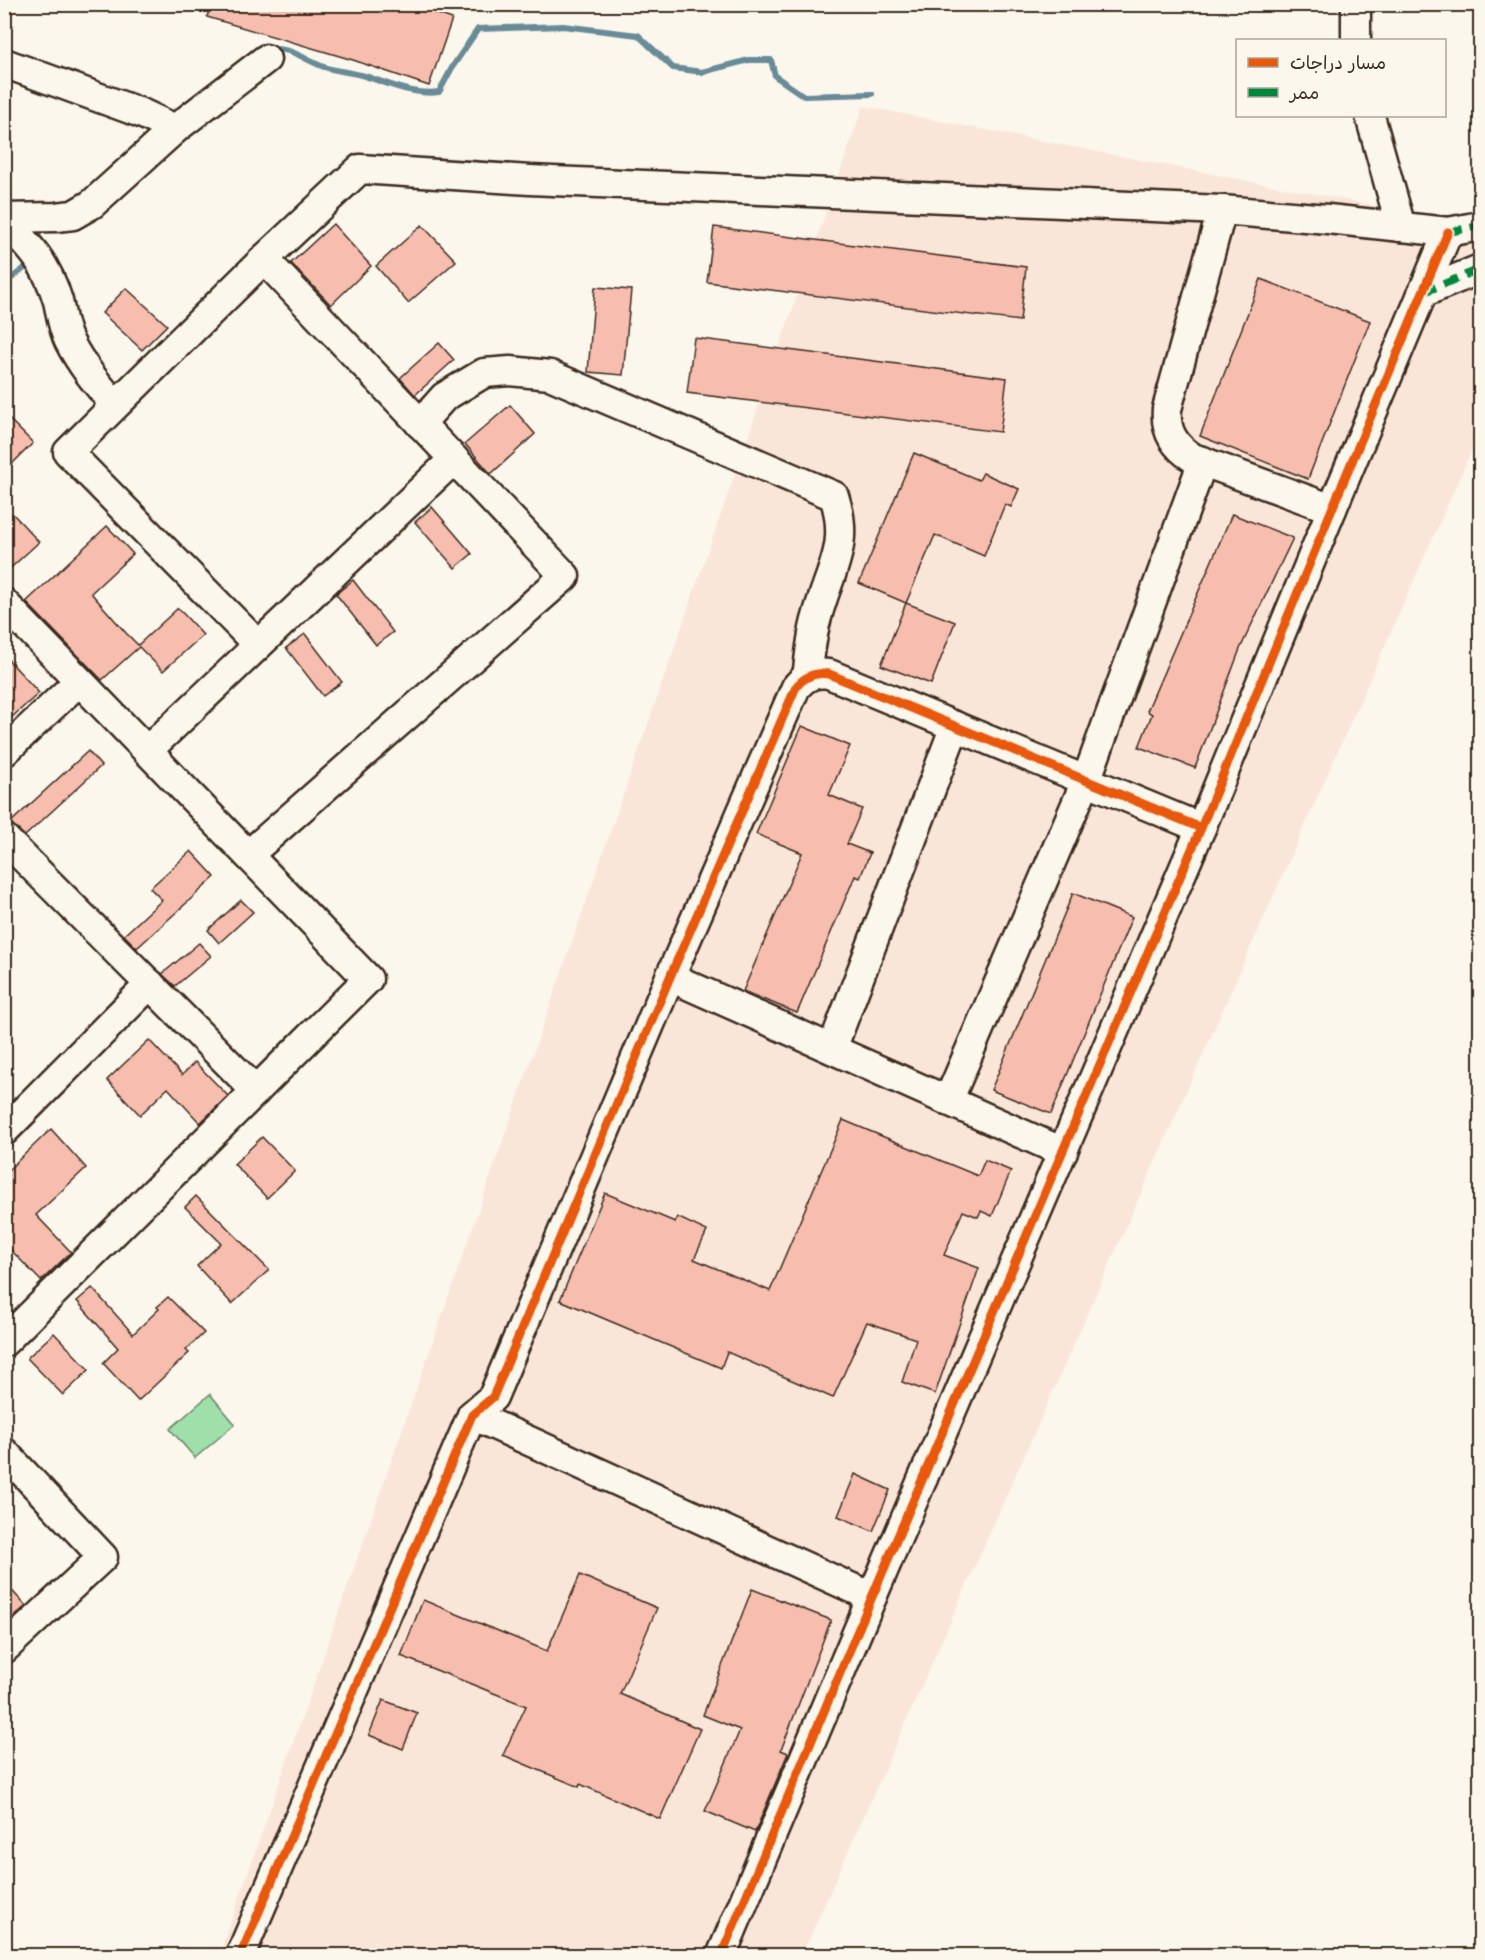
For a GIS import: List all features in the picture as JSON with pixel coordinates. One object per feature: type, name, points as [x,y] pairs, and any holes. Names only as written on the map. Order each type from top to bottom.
[{"type":"street","points":[[1356,4],[1356,39]]},
{"type":"street","points":[[4,219],[73,215],[92,204],[175,129],[266,59]]},
{"type":"street","points":[[4,63],[130,109],[175,129]]},
{"type":"street","points":[[1370,117],[1401,226]]},
{"type":"street","points":[[258,645],[68,452],[264,259],[360,169],[530,180],[1222,210],[1448,232],[1480,226]]},
{"type":"street","points":[[1222,210],[1167,409],[1168,429],[1177,446],[1185,453],[1332,509]]},
{"type":"street","points":[[4,219],[47,269],[67,339],[88,375],[115,405]]},
{"type":"street","points":[[721,1956],[1201,828],[1448,232]]},
{"type":"street","points":[[248,855],[565,576],[264,259]]},
{"type":"street","points":[[1422,293],[1480,270]]},
{"type":"street","points":[[420,424],[444,397],[484,373],[510,371],[550,375],[834,496],[840,514],[841,539],[816,618],[807,677]]},
{"type":"street","points":[[147,751],[454,459]]},
{"type":"street","points":[[948,1101],[1086,781],[1203,461]]},
{"type":"street","points":[[4,603],[368,979],[4,1342]]},
{"type":"street","points":[[240,1956],[472,1415],[493,1397],[669,977],[796,687],[814,674],[829,674],[1201,828]]},
{"type":"street","points":[[4,752],[79,681]]},
{"type":"street","points":[[832,1049],[956,726]]},
{"type":"street","points":[[4,838],[256,1091]]},
{"type":"street","points":[[669,977],[1063,1152]]},
{"type":"street","points":[[4,1131],[150,984]]},
{"type":"street","points":[[472,1415],[872,1597]]},
{"type":"street","points":[[4,1452],[103,1557],[4,1649]]},
{"type":"shaded area","points":[[863,106],[1480,226],[1480,432],[802,1955],[219,1956]]},
{"type":"green space","points":[[210,1394],[235,1424],[195,1458],[170,1429]]},
{"type":"building","points":[[211,4],[410,4],[452,19],[429,86],[353,60],[207,17]]},
{"type":"building","points":[[333,224],[371,266],[331,305],[291,263]]},
{"type":"building","points":[[422,225],[456,261],[408,303],[376,266]]},
{"type":"building","points":[[714,227],[1026,267],[1020,321],[707,282]]},
{"type":"building","points":[[1261,279],[1370,321],[1308,479],[1200,436]]},
{"type":"building","points":[[595,287],[631,290],[623,375],[588,372]]},
{"type":"building","points":[[126,288],[167,325],[142,350],[102,313]]},
{"type":"building","points":[[694,338],[1007,378],[1000,432],[687,393]]},
{"type":"building","points":[[439,343],[454,360],[415,395],[400,378]]},
{"type":"building","points":[[510,405],[535,434],[491,474],[465,444]]},
{"type":"building","points":[[4,414],[33,443],[4,472]]},
{"type":"building","points":[[914,453],[979,480],[983,473],[1019,489],[1011,507],[1005,504],[984,556],[935,535],[906,603],[859,583]]},
{"type":"building","points":[[432,507],[472,554],[455,568],[415,522]]},
{"type":"building","points":[[13,514],[39,542],[4,574],[4,522]]},
{"type":"building","points":[[1232,514],[1293,538],[1240,649],[1195,768],[1139,747],[1152,714],[1147,711]]},
{"type":"building","points":[[107,526],[133,554],[91,593],[126,633],[138,645],[178,608],[203,635],[163,671],[139,647],[102,680],[26,602]]},
{"type":"building","points":[[353,580],[393,632],[376,645],[336,594]]},
{"type":"building","points":[[906,603],[955,622],[931,684],[881,665]]},
{"type":"building","points":[[305,634],[342,682],[323,696],[286,648]]},
{"type":"building","points":[[4,655],[39,693],[4,724]]},
{"type":"building","points":[[802,726],[850,746],[829,795],[862,809],[847,844],[870,853],[860,878],[855,876],[797,1013],[743,991],[802,853],[756,834]]},
{"type":"building","points":[[88,751],[101,766],[25,836],[10,823]]},
{"type":"building","points":[[191,851],[215,877],[137,948],[124,935],[162,900],[150,888]]},
{"type":"building","points":[[1073,893],[1132,917],[1051,1114],[991,1090]]},
{"type":"building","points":[[241,900],[253,912],[219,943],[208,930]]},
{"type":"building","points":[[199,943],[211,956],[175,986],[162,974]]},
{"type":"building","points":[[149,1040],[182,1075],[195,1062],[228,1096],[200,1123],[168,1088],[140,1115],[107,1080]]},
{"type":"building","points":[[843,1120],[978,1176],[985,1160],[1011,1171],[992,1216],[981,1211],[978,1217],[963,1211],[944,1255],[979,1268],[935,1394],[902,1382],[916,1339],[867,1322],[833,1398],[727,1352],[721,1368],[560,1300],[605,1193],[675,1222],[677,1217],[707,1231],[694,1259],[770,1291]]},
{"type":"building","points":[[51,1129],[86,1168],[36,1215],[71,1252],[41,1281],[4,1243],[4,1174]]},
{"type":"building","points":[[262,1137],[295,1171],[267,1198],[234,1164]]},
{"type":"building","points":[[196,1196],[269,1270],[232,1304],[197,1266],[221,1243],[185,1207]]},
{"type":"building","points":[[92,1288],[133,1334],[168,1297],[204,1333],[186,1350],[189,1353],[138,1401],[103,1363],[118,1348],[77,1301]]},
{"type":"building","points":[[54,1333],[89,1370],[63,1395],[27,1358]]},
{"type":"building","points":[[855,1474],[890,1490],[873,1531],[838,1516]]},
{"type":"building","points":[[580,1575],[657,1608],[620,1694],[700,1729],[660,1819],[580,1784],[579,1787],[503,1755],[526,1706],[401,1656],[423,1600],[547,1651]]},
{"type":"building","points":[[4,1582],[26,1606],[4,1625]]},
{"type":"building","points":[[752,1589],[831,1620],[781,1750],[788,1753],[755,1832],[705,1811],[740,1730],[703,1715]]},
{"type":"building","points":[[383,1700],[417,1713],[403,1749],[369,1735]]},
{"type":"waterway","points":[[267,50],[289,51],[333,70],[361,75],[399,88],[429,93],[439,92],[478,29],[563,26],[638,35],[673,68],[702,72],[749,60],[771,60],[775,76],[804,96],[872,94]]},
{"type":"waterway","points":[[4,284],[26,267]]},
{"type":"marked path","points":[[1448,232],[1480,226]]},
{"type":"marked path","points":[[1422,293],[1480,269]]},
{"type":"cycle path","points":[[721,1956],[1201,828],[1448,232]]},
{"type":"cycle path","points":[[240,1956],[472,1415],[493,1397],[670,977],[796,687],[811,676],[829,674],[1201,828]]}]
